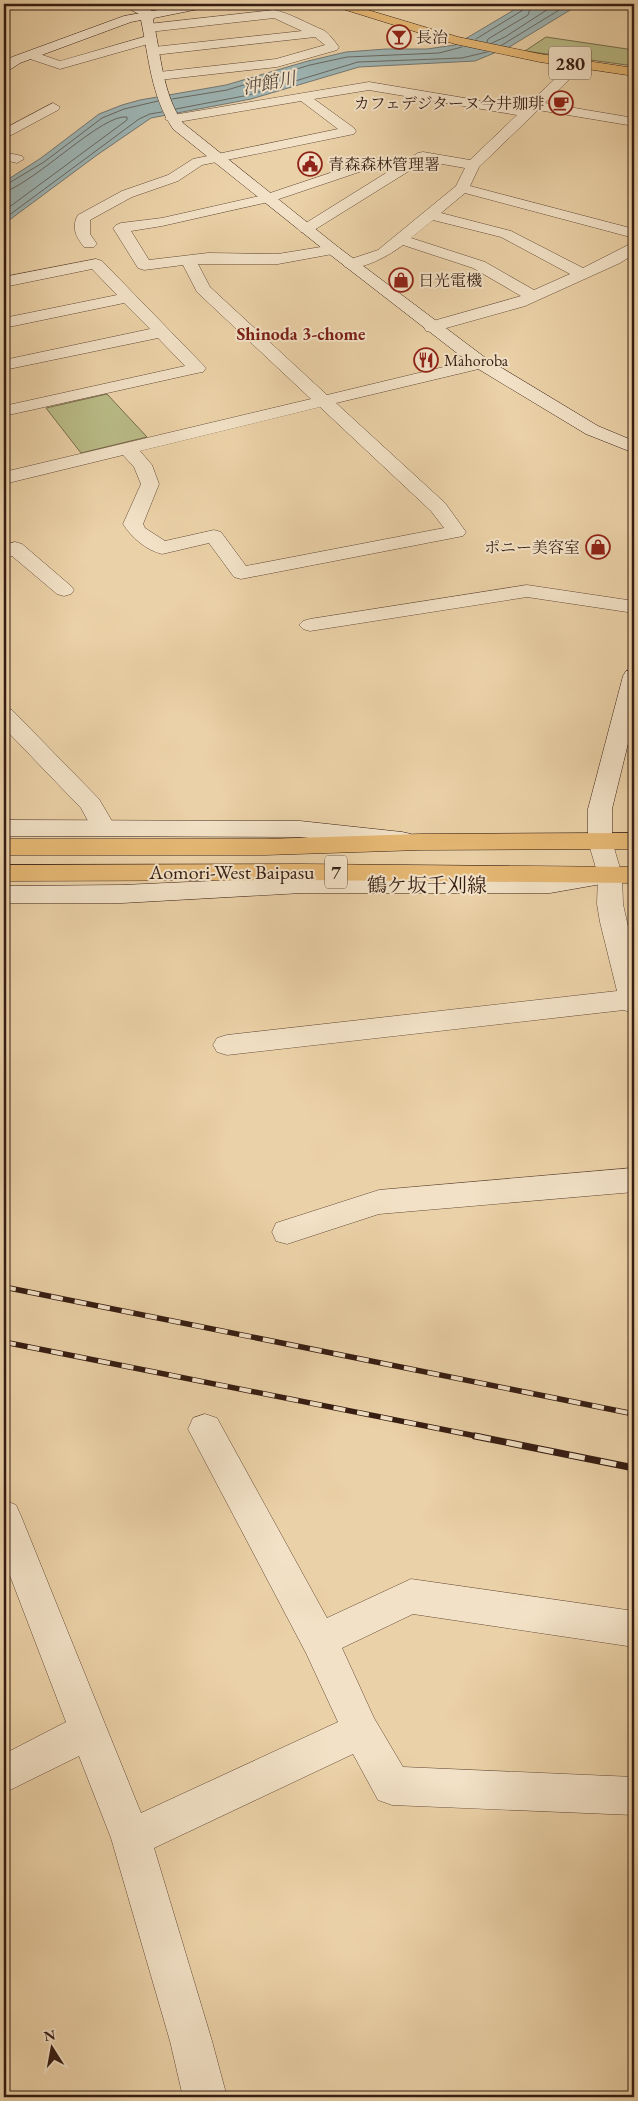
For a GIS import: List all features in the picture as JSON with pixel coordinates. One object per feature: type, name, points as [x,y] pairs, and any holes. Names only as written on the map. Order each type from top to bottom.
[{"type":"highway","name":"280","points":[[337,4],[460,40],[505,51],[634,72]]},
{"type":"highway","name":"7","points":[[600,841],[634,841]]},
{"type":"highway","name":"Aomori-West Baipasu","points":[[4,847],[265,848],[420,842],[600,841]]},
{"type":"highway","name":"Aomori-West Baipasu","points":[[4,873],[300,872],[622,875]]},
{"type":"street","points":[[126,4],[149,14]]},
{"type":"street","points":[[6,68],[31,55],[110,25],[149,14],[210,4]]},
{"type":"street","points":[[149,14],[147,20],[162,94],[171,117],[178,126],[306,229],[481,363],[592,430],[634,448]]},
{"type":"street","points":[[31,55],[60,65],[150,33],[274,14],[286,15],[302,26],[320,33],[333,47],[271,64],[159,76]]},
{"type":"street","points":[[154,51],[320,33]]},
{"type":"street","points":[[351,264],[383,252],[462,188],[473,165],[578,64]]},
{"type":"street","points":[[171,117],[369,86],[634,122]]},
{"type":"street","points":[[89,244],[82,234],[83,218],[127,194],[173,178],[198,162],[349,132],[303,97]]},
{"type":"street","points":[[4,135],[54,107]]},
{"type":"street","points":[[306,229],[424,156],[473,165]]},
{"type":"street","points":[[333,250],[278,259],[188,260],[144,265],[121,228],[162,222],[268,198],[375,162]]},
{"type":"street","points":[[462,188],[634,234]]},
{"type":"street","points":[[430,215],[506,234],[582,274]]},
{"type":"street","points":[[400,240],[479,265],[534,297]]},
{"type":"street","points":[[432,327],[519,303],[614,260],[634,247]]},
{"type":"street","points":[[127,448],[143,465],[150,484],[133,524],[138,532],[162,548],[214,536],[241,573],[456,532],[438,507],[203,289],[188,260]]},
{"type":"street","points":[[4,282],[96,264],[197,368],[4,411]]},
{"type":"street","points":[[4,323],[128,297]]},
{"type":"street","points":[[4,365],[162,332]]},
{"type":"street","points":[[4,478],[481,363]]},
{"type":"street","points":[[4,552],[15,548],[64,590]]},
{"type":"street","points":[[310,625],[527,591],[634,607]]},
{"type":"street","points":[[227,1044],[634,1002],[613,922],[622,875],[600,841],[600,809],[634,676]]},
{"type":"street","points":[[4,715],[91,804],[104,828]]},
{"type":"street","points":[[4,828],[300,829],[420,842]]},
{"type":"street","name":"鶴ケ坂千刈線","points":[[4,895],[122,894],[302,886],[550,885],[622,875]]},
{"type":"street","points":[[287,1232],[379,1202],[634,1180]]},
{"type":"street","points":[[205,1429],[319,1640],[361,1731],[392,1786],[634,1796]]},
{"type":"street","points":[[4,1518],[131,1838],[191,2040],[205,2097]]},
{"type":"street","points":[[319,1640],[410,1596],[634,1629]]},
{"type":"street","points":[[4,1774],[88,1731]]},
{"type":"street","points":[[131,1838],[361,1731]]},
{"type":"green space","points":[[546,37],[634,50],[634,66],[525,51]]},
{"type":"green space","points":[[107,394],[147,437],[81,453],[46,408]]},
{"type":"water","name":"沖館川","points":[[524,4],[580,4],[511,46],[475,61],[359,67],[251,99],[151,118],[97,155],[4,224],[4,182],[41,158],[99,114],[140,100],[226,85],[346,52],[386,49],[427,49],[455,45]]},
{"type":"railway","points":[[4,1287],[634,1414]]},
{"type":"railway","points":[[4,1342],[481,1437]]},
{"type":"railway","points":[[475,1436],[634,1468]]},
{"type":"place","name":"長治","points":[[399,37]]},
{"type":"place","name":"カフェデジターヌ今井珈琲","points":[[561,103]]},
{"type":"place","name":"青森森林管理署","points":[[310,164]]},
{"type":"place","name":"日光電機","points":[[401,280]]},
{"type":"place","name":"Mahoroba","points":[[426,360]]},
{"type":"place","name":"ポニー美容室","points":[[598,547]]},
{"type":"district","name":"Shinoda 3-chome","points":[[301,334]]}]
